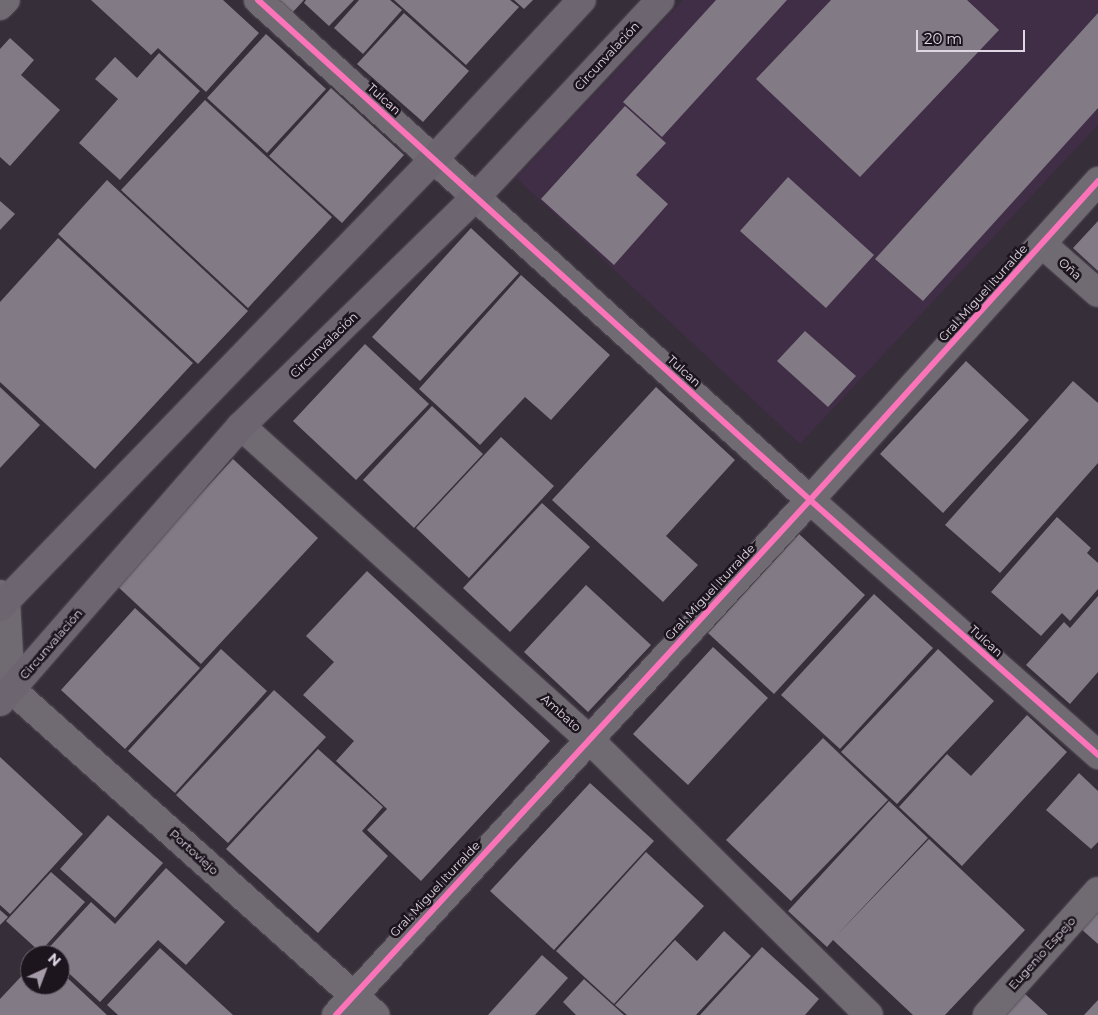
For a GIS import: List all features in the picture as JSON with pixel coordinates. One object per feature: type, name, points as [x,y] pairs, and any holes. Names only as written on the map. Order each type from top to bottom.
[{"type":"main road","points":[[2,600],[434,159],[582,0]]},
{"type":"main road","name":"Circunvalación","points":[[6,696],[241,426],[475,198],[660,0]]},
{"type":"street","points":[[0,6],[6,0]]},
{"type":"street","name":"Tulcan","points":[[258,0],[810,500],[1098,756]]},
{"type":"street","name":"Gral. Miguel Iturralde","points":[[336,1015],[810,500],[1098,181]]},
{"type":"street","name":"Oña","points":[[1042,244],[1098,294]]},
{"type":"street","name":"Ambato","points":[[241,426],[590,738],[869,1015]]},
{"type":"street","points":[[2,600],[6,696]]},
{"type":"street","name":"Portoviejo","points":[[6,696],[376,1015]]},
{"type":"street","name":"Eugenio Espejo","points":[[987,1015],[1098,891]]},
{"type":"shaded area","points":[[683,0],[1098,0],[1098,125],[800,444],[516,178]]},
{"type":"building","points":[[91,0],[223,0],[259,33],[206,92],[158,48],[151,55]]},
{"type":"building","points":[[278,0],[304,0],[292,13]]},
{"type":"building","points":[[306,0],[354,0],[329,26],[304,3]]},
{"type":"building","points":[[359,0],[390,0],[402,10],[363,54],[334,28]]},
{"type":"building","points":[[394,0],[510,0],[519,7],[466,65]]},
{"type":"building","points":[[514,0],[533,0],[524,9]]},
{"type":"building","points":[[716,0],[787,0],[662,137],[623,102]]},
{"type":"building","points":[[831,0],[967,0],[999,30],[860,177],[756,79]]},
{"type":"building","points":[[404,13],[469,71],[423,122],[357,64]]},
{"type":"building","points":[[1098,13],[1098,108],[923,301],[875,259]]},
{"type":"building","points":[[266,34],[326,89],[267,153],[207,98]]},
{"type":"building","points":[[10,38],[34,60],[21,75],[60,110],[10,166],[0,157],[0,49]]},
{"type":"building","points":[[159,53],[200,91],[120,180],[79,143],[118,99],[95,79],[115,57],[137,78]]},
{"type":"building","points":[[331,88],[404,155],[342,223],[269,156]]},
{"type":"building","points":[[205,100],[332,217],[248,308],[121,190]]},
{"type":"building","points":[[625,106],[666,143],[636,175],[668,204],[614,265],[541,199]]},
{"type":"building","points":[[788,177],[874,255],[826,308],[740,231]]},
{"type":"building","points":[[107,180],[248,311],[198,364],[58,234]]},
{"type":"building","points":[[0,201],[15,214],[0,230]]},
{"type":"building","points":[[1098,221],[1098,271],[1073,248]]},
{"type":"building","points":[[471,228],[519,273],[420,381],[372,337]]},
{"type":"building","points":[[58,238],[193,363],[95,469],[0,382],[0,302]]},
{"type":"building","points":[[521,275],[610,355],[551,420],[525,397],[480,445],[419,389]]},
{"type":"building","points":[[805,331],[856,376],[828,407],[777,361]]},
{"type":"building","points":[[365,344],[429,404],[356,480],[293,421]]},
{"type":"building","points":[[966,361],[1029,420],[943,513],[880,454]]},
{"type":"building","points":[[1073,381],[1098,403],[1098,463],[1000,573],[945,525]]},
{"type":"building","points":[[0,387],[40,425],[0,468]]},
{"type":"building","points":[[656,387],[735,460],[666,536],[698,565],[663,602],[552,500]]},
{"type":"building","points":[[432,406],[483,454],[414,528],[363,480]]},
{"type":"building","points":[[501,437],[554,486],[469,578],[416,528]]},
{"type":"building","points":[[233,459],[318,538],[201,664],[116,585]]},
{"type":"building","points":[[542,503],[590,547],[510,632],[463,588]]},
{"type":"building","points":[[1057,517],[1091,548],[1087,553],[1098,563],[1098,589],[1070,621],[1062,613],[1041,636],[991,592]]},
{"type":"building","points":[[799,534],[865,595],[774,694],[708,633]]},
{"type":"building","points":[[367,571],[550,741],[421,881],[367,830],[387,809],[336,761],[354,741],[303,695],[334,662],[306,636]]},
{"type":"building","points":[[586,585],[651,645],[588,712],[524,652]]},
{"type":"building","points":[[874,594],[933,648],[840,749],[781,695]]},
{"type":"building","points":[[1098,596],[1098,672],[1070,704],[1026,665],[1064,622],[1070,628]]},
{"type":"building","points":[[135,608],[200,668],[125,749],[61,690]]},
{"type":"building","points":[[713,647],[768,698],[688,785],[633,734]]},
{"type":"building","points":[[221,649],[267,691],[175,793],[128,751]]},
{"type":"building","points":[[938,649],[994,701],[897,804],[841,752]]},
{"type":"building","points":[[274,690],[326,737],[228,843],[176,795]]},
{"type":"building","points":[[1027,715],[1067,752],[962,866],[899,807],[947,754],[971,776]]},
{"type":"building","points":[[823,738],[888,800],[791,901],[726,840]]},
{"type":"building","points":[[318,749],[383,807],[362,831],[388,856],[318,933],[226,849]]},
{"type":"building","points":[[0,757],[83,834],[10,914],[0,905]]},
{"type":"building","points":[[1079,773],[1098,791],[1098,842],[1091,849],[1046,810]]},
{"type":"building","points":[[590,783],[654,841],[554,950],[490,891]]},
{"type":"building","points":[[889,801],[928,838],[835,937],[929,839],[1025,930],[945,1015],[913,1015],[833,940],[827,947],[788,911]]},
{"type":"building","points":[[108,815],[163,863],[115,918],[60,869]]},
{"type":"building","points":[[646,852],[704,906],[614,1004],[556,951]]},
{"type":"building","points":[[166,868],[225,922],[186,965],[158,940],[100,1002],[70,974],[70,945],[51,945],[91,902],[115,924]]},
{"type":"building","points":[[51,872],[85,902],[46,945],[32,945],[6,921]]},
{"type":"building","points":[[1098,909],[1098,944],[1080,928]]},
{"type":"building","points":[[0,910],[8,917],[0,925]]},
{"type":"building","points":[[724,931],[751,956],[696,1015],[627,1015],[615,1005],[675,940],[697,961]]},
{"type":"building","points":[[762,947],[819,999],[805,1015],[700,1015]]},
{"type":"building","points":[[160,948],[233,1015],[118,1015],[107,1005]]},
{"type":"building","points":[[542,955],[568,978],[535,1015],[488,1015]]},
{"type":"building","points":[[20,978],[20,995],[70,995],[70,980],[107,1015],[0,1015],[0,999]]},
{"type":"building","points":[[584,979],[624,1015],[576,1015],[563,1002]]},
{"type":"building","points":[[1024,993],[1048,1015],[1004,1015]]},
{"type":"building","points":[[1098,1000],[1098,1015],[1084,1015]]},
{"type":"cycle path","points":[[258,0],[810,500],[1098,755]]},
{"type":"cycle path","points":[[336,1015],[810,500],[1098,181]]}]
